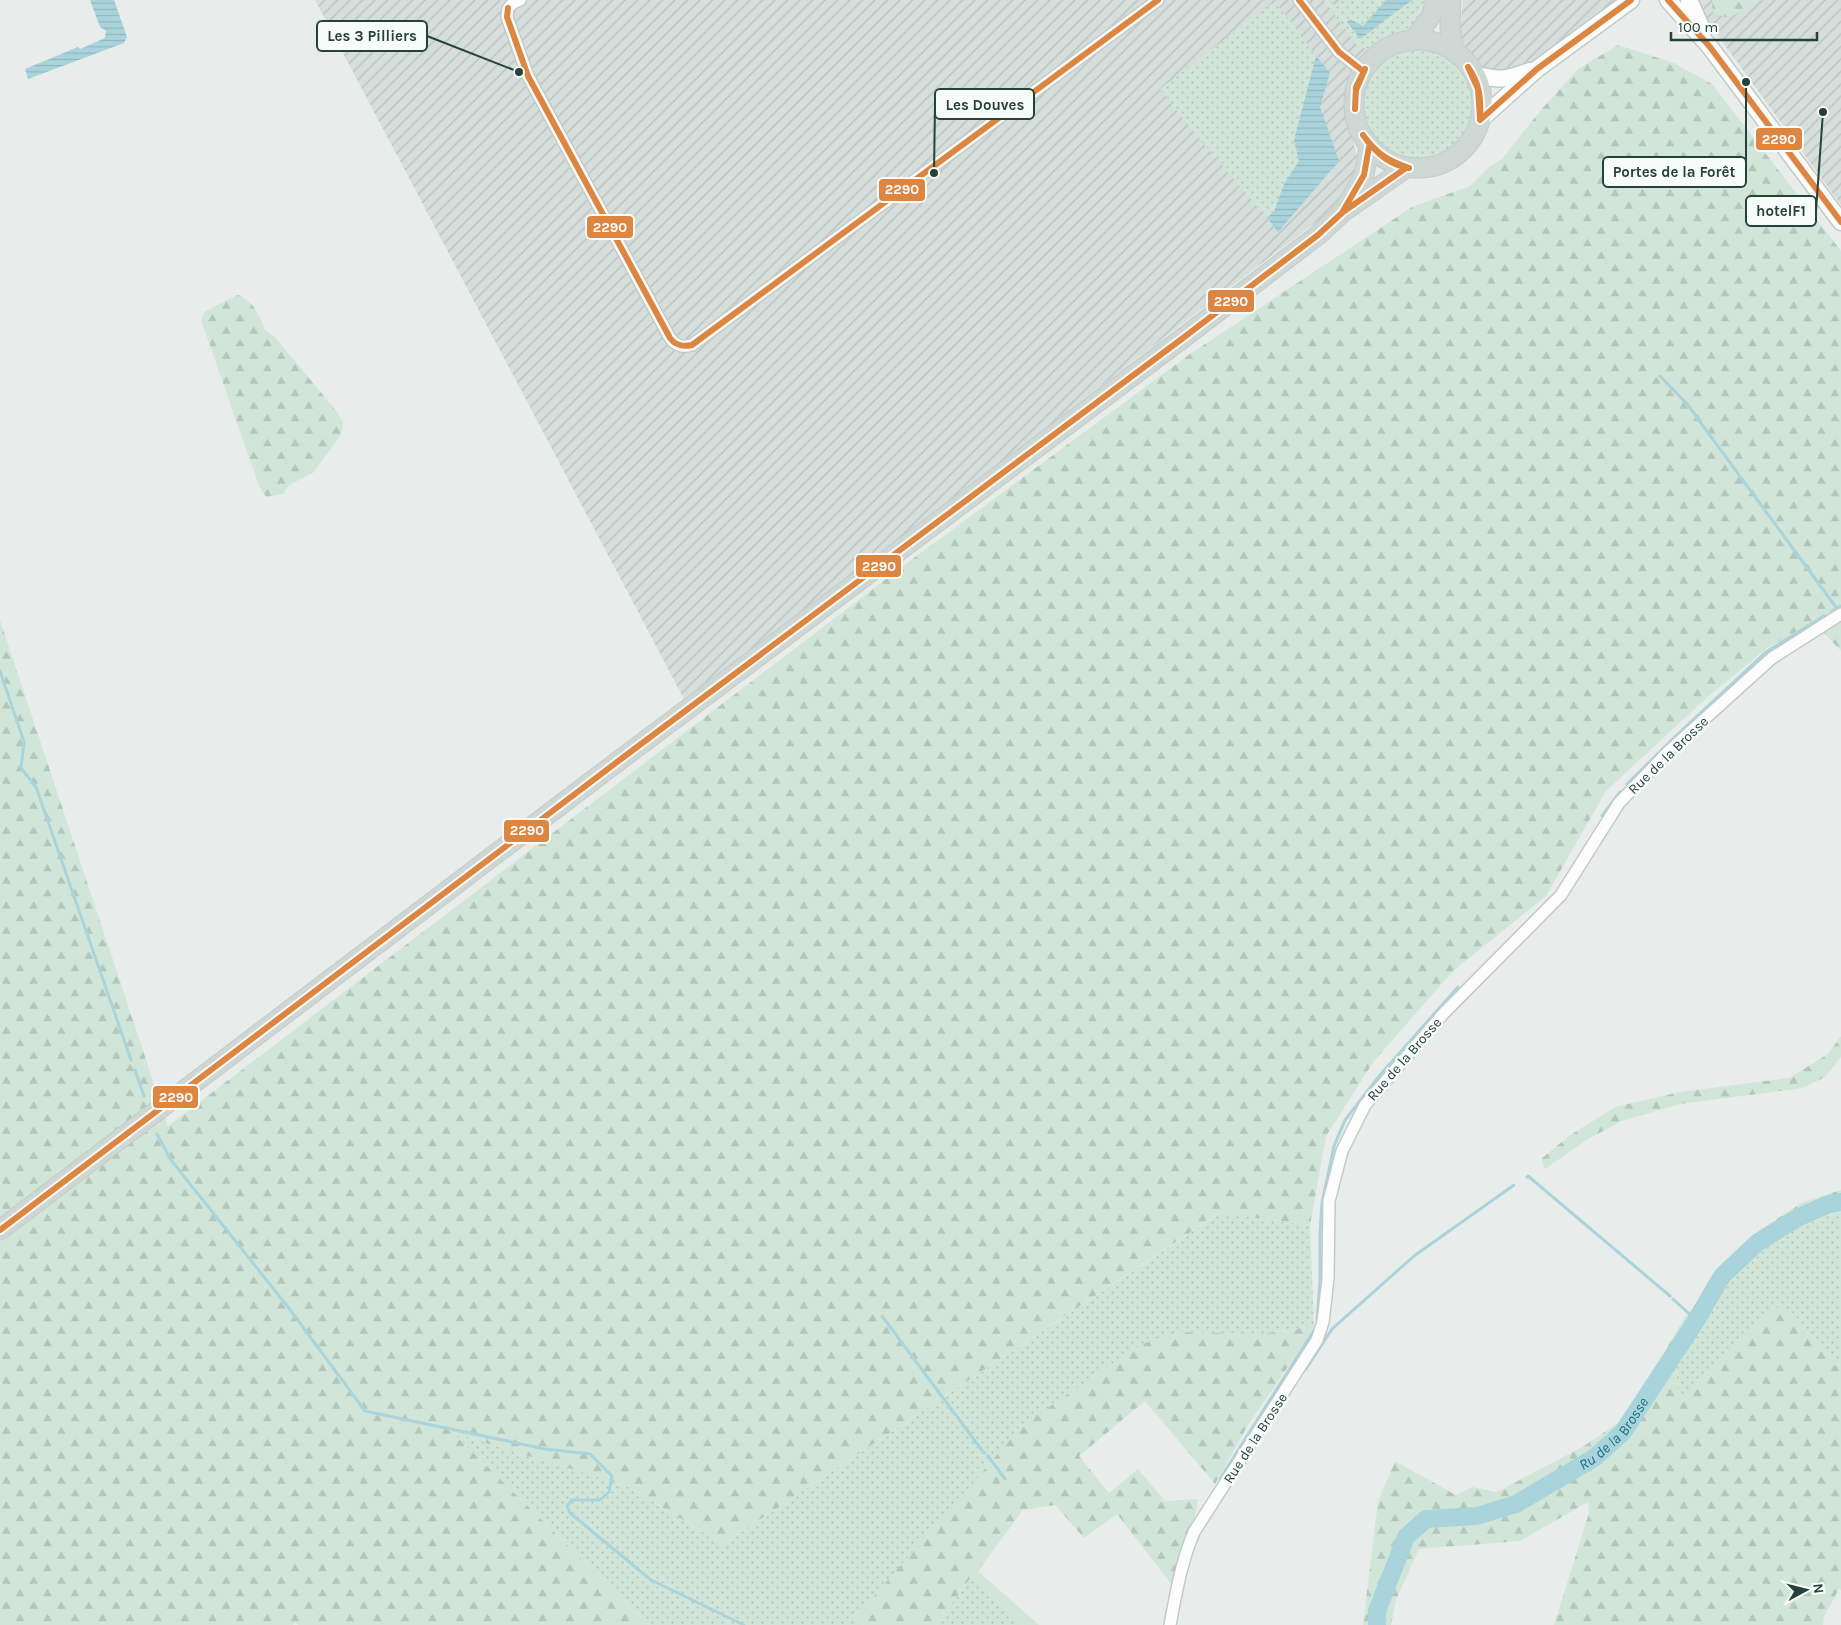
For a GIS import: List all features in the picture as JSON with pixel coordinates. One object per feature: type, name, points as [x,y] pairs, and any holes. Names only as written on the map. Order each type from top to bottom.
[{"type":"main road","points":[[1413,41],[1431,16],[1436,0]]},
{"type":"main road","points":[[1451,0],[1450,28],[1454,52]]},
{"type":"main road","points":[[1480,120],[1536,69],[1631,0]]},
{"type":"main road","points":[[1667,0],[1710,47],[1841,222]]},
{"type":"main road","points":[[1689,0],[1710,47]]},
{"type":"main road","points":[[1413,41],[1435,43],[1454,52],[1465,62],[1474,74],[1480,89],[1482,104],[1480,120],[1472,138],[1460,153],[1444,163],[1425,168],[1406,168],[1386,160],[1369,147],[1359,129],[1354,110],[1356,89],[1363,70],[1371,61],[1390,47],[1413,41]]},
{"type":"main road","points":[[1474,74],[1496,80],[1507,79],[1536,69]]},
{"type":"main road","points":[[1343,212],[1364,175],[1369,147]]},
{"type":"main road","points":[[0,1230],[614,765],[1183,338],[1318,235],[1343,212],[1406,168]]},
{"type":"street","points":[[520,0],[505,4],[507,17],[528,76],[670,338],[675,344],[686,347],[692,345],[1158,0]]},
{"type":"street","points":[[1299,0],[1339,52],[1363,70]]},
{"type":"street","name":"Rue de la Brosse","points":[[1170,1625],[1178,1578],[1185,1553],[1194,1532],[1317,1340],[1323,1322],[1328,1279],[1329,1201],[1342,1151],[1365,1105],[1444,1013],[1560,895],[1619,803],[1668,752],[1772,658],[1841,614]]},
{"type":"shaded area","points":[[315,0],[1425,0],[1396,37],[1375,48],[1357,67],[1346,83],[1344,110],[1357,156],[1358,178],[1349,193],[1333,209],[1009,456],[684,699]]},
{"type":"shaded area","points":[[1463,0],[1622,0],[1538,62],[1509,77],[1480,72],[1463,45],[1460,27]]},
{"type":"shaded area","points":[[1692,0],[1841,0],[1841,205]]},
{"type":"green space","points":[[1324,0],[1330,0],[1335,6],[1341,0],[1386,0],[1363,26],[1347,22],[1360,39],[1412,0],[1425,0],[1414,25],[1375,48],[1359,48]]},
{"type":"green space","points":[[1712,0],[1762,0],[1729,18],[1713,13]]},
{"type":"green space","points":[[1275,1],[1316,56],[1294,140],[1300,161],[1284,184],[1274,212],[1267,218],[1160,89]]},
{"type":"green space","points":[[1618,45],[1674,63],[1712,84],[1841,251],[1841,651],[1813,622],[1766,649],[1711,694],[1606,791],[1546,896],[1453,971],[1374,1061],[1326,1136],[1310,1225],[1219,1213],[723,1544],[627,1486],[453,1433],[649,1625],[299,1625],[294,1623],[293,1625],[0,1625],[0,620],[168,1126],[903,566],[1190,354],[1412,207],[1470,186],[1490,166],[1502,159],[1541,110],[1578,69]]},
{"type":"green space","points":[[1419,50],[1441,54],[1459,67],[1472,85],[1476,107],[1472,129],[1459,147],[1441,160],[1419,164],[1397,160],[1379,147],[1366,129],[1362,107],[1366,85],[1379,67],[1397,54]]},
{"type":"green space","points":[[238,295],[252,305],[265,330],[275,337],[337,412],[343,422],[341,435],[313,473],[289,485],[283,494],[266,497],[259,486],[201,320],[205,311]]},
{"type":"green space","points":[[1841,1036],[1841,1057],[1825,1077],[1803,1088],[1680,1104],[1622,1121],[1588,1139],[1545,1169],[1541,1159],[1569,1136],[1615,1107],[1680,1092],[1789,1078],[1828,1054]]},
{"type":"green space","points":[[1841,1190],[1841,1211],[1808,1221],[1761,1247],[1725,1282],[1676,1363],[1678,1392],[1684,1401],[1705,1374],[1747,1330],[1778,1307],[1789,1309],[1836,1366],[1841,1365],[1841,1590],[1839,1589],[1824,1617],[1823,1625],[1554,1625],[1589,1513],[1588,1502],[1520,1541],[1419,1549],[1396,1600],[1391,1625],[1363,1625],[1378,1502],[1395,1461],[1456,1495],[1472,1487],[1497,1492],[1584,1446],[1619,1422],[1644,1387],[1683,1320],[1727,1263],[1760,1230],[1803,1202]]},
{"type":"green space","points":[[1841,1211],[1841,1365],[1836,1366],[1789,1309],[1747,1330],[1705,1374],[1684,1401],[1678,1392],[1676,1363],[1725,1282],[1761,1247],[1808,1221]]},
{"type":"green space","points":[[1220,1213],[1310,1225],[1314,1326],[1262,1334],[1178,1332],[854,1619],[864,1625],[649,1625],[452,1432],[627,1486],[723,1544]]},
{"type":"green space","points":[[1314,1326],[1248,1425],[1215,1484],[1145,1401],[1079,1456],[1109,1493],[1138,1469],[1165,1501],[1198,1499],[1183,1599],[1117,1514],[1084,1538],[1055,1505],[1023,1510],[978,1571],[1039,1625],[1023,1625],[971,1577],[936,1625],[864,1625],[854,1619],[1024,1424],[1128,1353],[1145,1343],[1178,1332],[1262,1334]]},
{"type":"green space","points":[[971,1577],[1023,1625],[936,1625]]},
{"type":"water","points":[[90,0],[114,0],[127,37],[124,43],[28,79],[25,69],[105,38],[106,31],[100,27]]},
{"type":"water","points":[[1386,0],[1412,0],[1360,39],[1347,22],[1350,19],[1363,26]]},
{"type":"water","points":[[1316,56],[1330,73],[1320,107],[1339,161],[1278,232],[1267,218],[1274,212],[1284,184],[1299,161],[1294,140]]},
{"type":"waterway","points":[[1660,376],[1687,404],[1838,610]]},
{"type":"waterway","points":[[1832,611],[1841,606]]},
{"type":"waterway","points":[[1627,784],[1766,652],[1824,616]]},
{"type":"waterway","points":[[0,671],[24,742],[21,768],[36,787],[131,1060]]},
{"type":"waterway","points":[[1602,816],[1620,792]]},
{"type":"waterway","points":[[1317,1320],[1322,1203],[1334,1146],[1345,1120],[1380,1075],[1458,987]]},
{"type":"waterway","points":[[135,1070],[144,1096]]},
{"type":"waterway","points":[[157,1134],[171,1160],[288,1307],[365,1411],[545,1449],[590,1454],[612,1476],[609,1492],[600,1500],[572,1500],[567,1506],[570,1513],[651,1580],[744,1625]]},
{"type":"waterway","points":[[1527,1177],[1670,1296]]},
{"type":"waterway","points":[[1306,1369],[1332,1329],[1414,1256],[1514,1185]]},
{"type":"waterway","name":"Ru de la Brosse","points":[[1377,1625],[1377,1611],[1406,1537],[1426,1519],[1477,1516],[1516,1504],[1594,1458],[1623,1432],[1694,1324],[1722,1276],[1757,1243],[1797,1218],[1829,1204],[1841,1202]]},
{"type":"waterway","points":[[1673,1299],[1696,1320]]},
{"type":"waterway","points":[[882,1316],[984,1453]]},
{"type":"waterway","points":[[1220,1479],[1316,1327]]},
{"type":"waterway","points":[[988,1456],[1005,1479]]},
{"type":"transit line","name":"2290","points":[[508,8],[507,17],[528,76],[670,338],[677,344],[686,346],[692,345],[1158,0]]},
{"type":"transit line","name":"2290","points":[[1299,0],[1339,52],[1363,71]]},
{"type":"transit line","name":"2290","points":[[1480,120],[1537,69],[1631,0]]},
{"type":"transit line","name":"2290","points":[[1668,0],[1710,47],[1841,222]]},
{"type":"transit line","name":"2290","points":[[1468,67],[1475,79],[1479,92],[1480,118]]},
{"type":"transit line","name":"2290","points":[[1468,67],[1478,89],[1480,118]]},
{"type":"transit line","name":"2290","points":[[1355,109],[1356,87],[1365,69]]},
{"type":"transit line","name":"2290","points":[[1355,109],[1356,90],[1365,69]]},
{"type":"transit line","name":"2290","points":[[1363,135],[1383,156],[1409,168]]},
{"type":"transit line","name":"2290","points":[[1363,135],[1382,156],[1394,164],[1409,168]]},
{"type":"transit line","name":"2290","points":[[1343,211],[1364,175],[1369,147]]},
{"type":"transit line","name":"2290","points":[[0,1230],[621,759],[1183,338],[1318,235],[1343,212],[1406,168]]},
{"type":"place","name":"Les 3 Pilliers","points":[[519,72]]},
{"type":"place","name":"Portes de la Forêt","points":[[1746,82]]},
{"type":"place","name":"hotelF1","points":[[1823,112]]},
{"type":"place","name":"Les Douves","points":[[934,173]]}]
